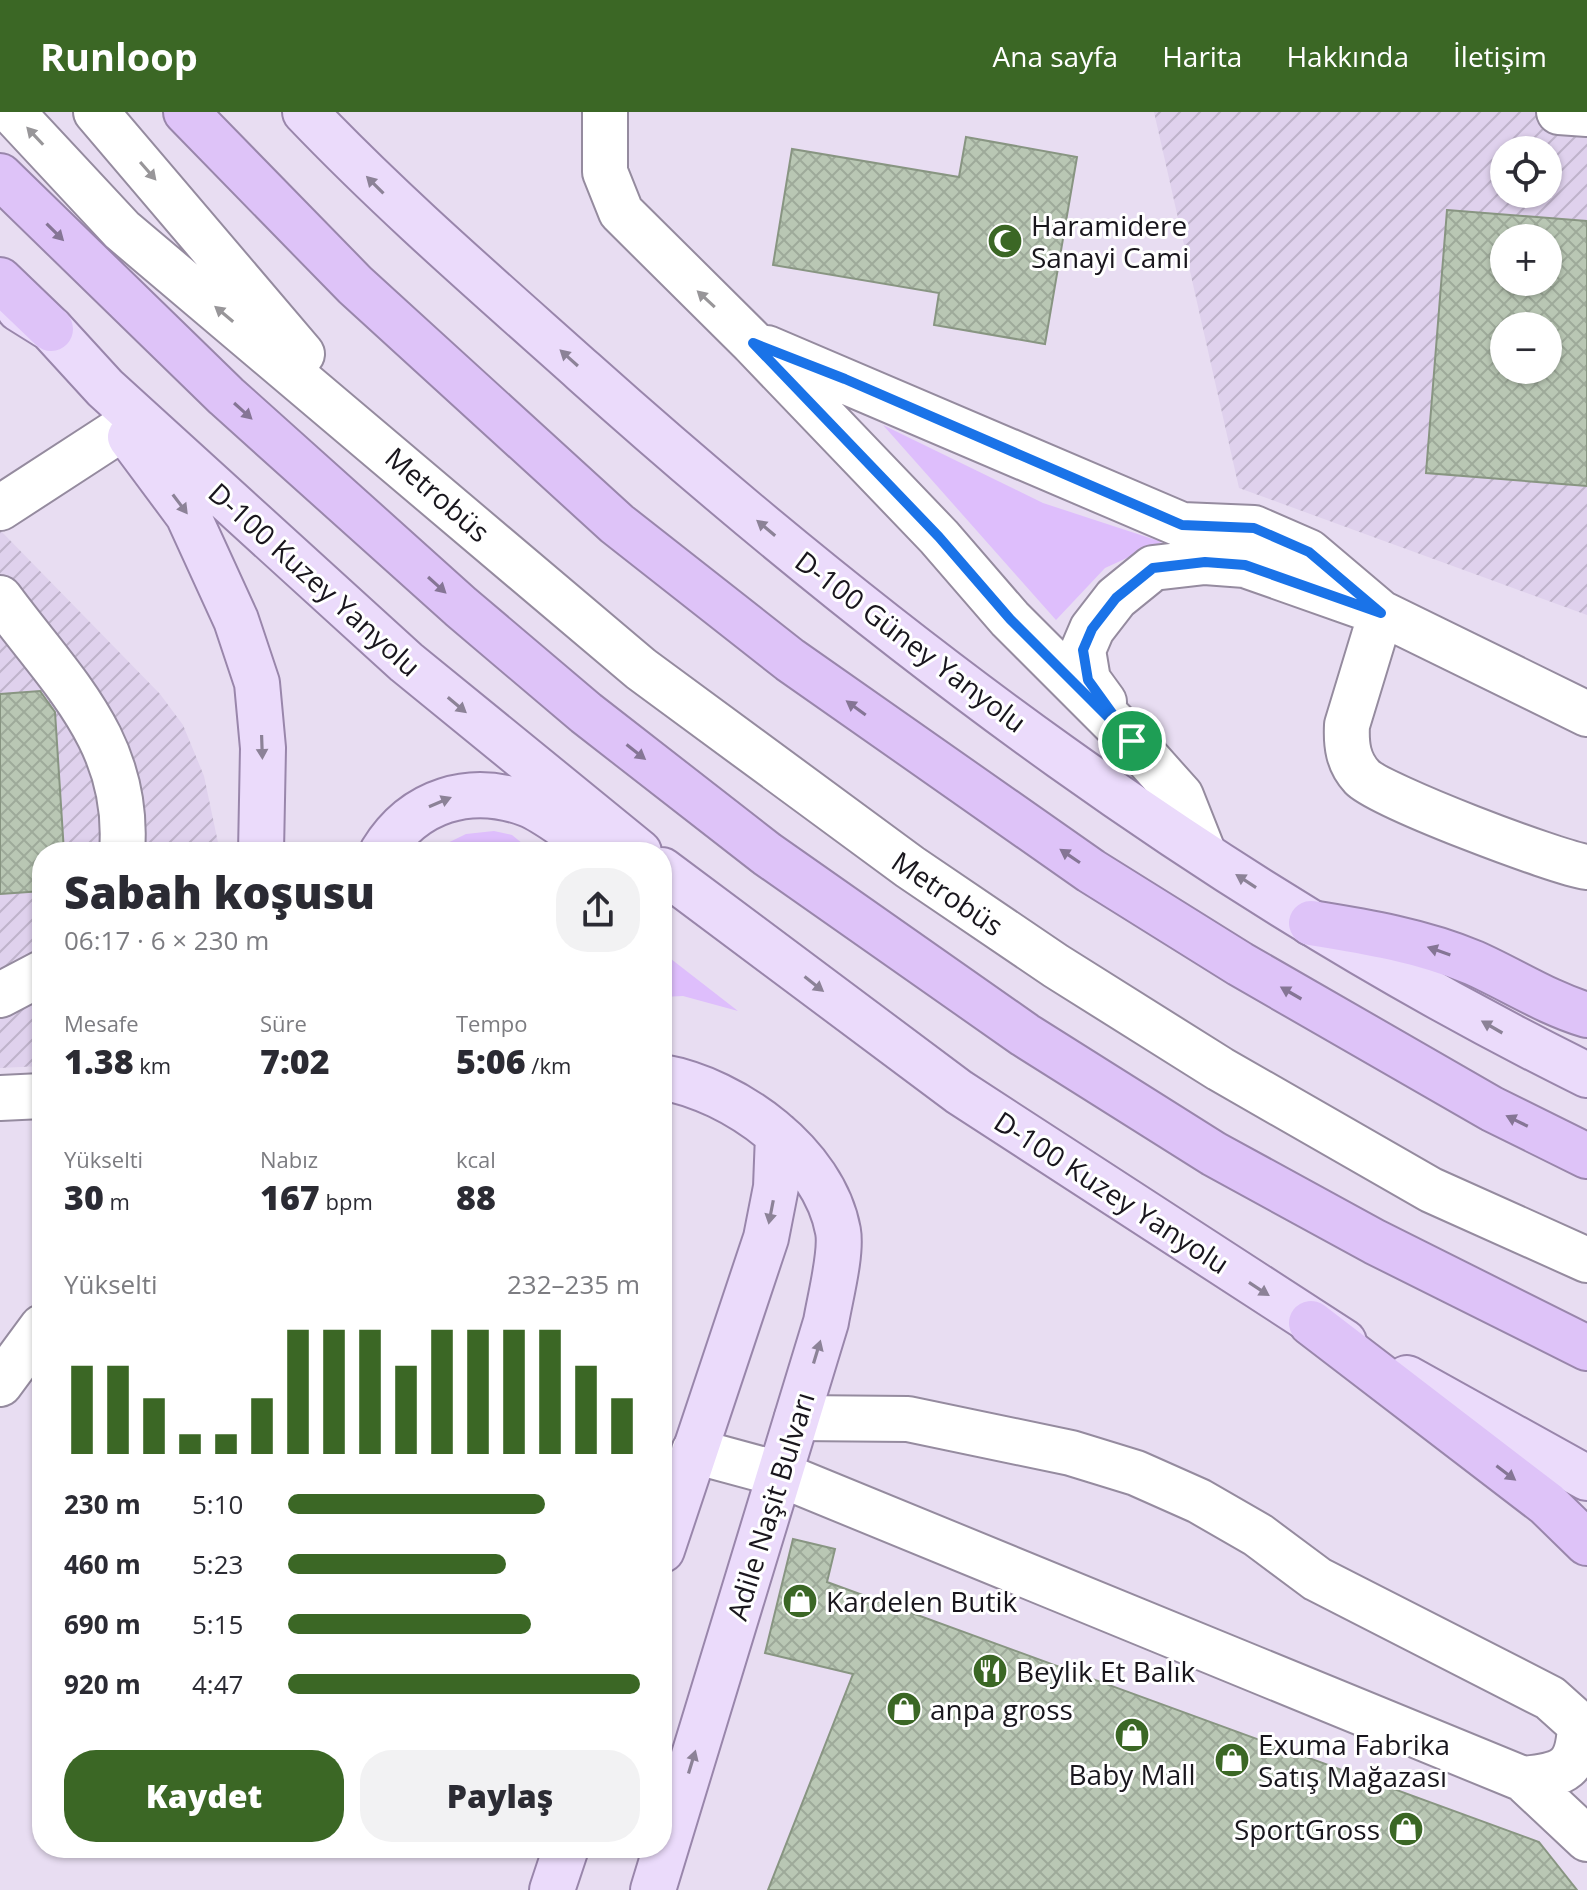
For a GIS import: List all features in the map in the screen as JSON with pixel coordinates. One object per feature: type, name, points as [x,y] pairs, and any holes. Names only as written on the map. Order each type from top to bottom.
[{"type":"highway","points":[[186,112],[355,285],[617,524],[790,660],[1078,862],[1240,964],[1492,1109],[1587,1156]]},
{"type":"highway","points":[[0,176],[226,396],[461,607],[586,713],[767,854],[1025,1035],[1214,1154],[1375,1242],[1587,1348]]},
{"type":"highway","points":[[0,280],[51,329]]},
{"type":"highway","points":[[1311,923],[1400,938],[1473,963],[1563,1008],[1587,1015]]},
{"type":"highway","points":[[1311,1323],[1547,1504],[1587,1543]]},
{"type":"main road","name":"D-100 Güney Yanyolu","points":[[305,112],[378,188],[648,429],[885,627],[1204,854],[1311,923],[1508,1037],[1587,1075]]},
{"type":"main road","name":"D-100 Kuzey Yanyolu","points":[[0,297],[51,329],[105,388],[406,662],[627,842]]},
{"type":"main road","points":[[51,329],[188,515],[226,595],[257,683],[263,748],[261,842]]},
{"type":"main road","points":[[390,842],[411,817],[441,800],[468,793],[529,804],[588,842]]},
{"type":"main road","name":"D-100 Kuzey Yanyolu","points":[[672,877],[959,1092],[1311,1323],[1587,1478]]},
{"type":"main road","points":[[672,893],[777,956]]},
{"type":"main road","name":"Adile Naşit Bulvarı","points":[[672,1079],[737,1103],[778,1135],[827,1193],[839,1234],[826,1322],[672,1827]]},
{"type":"main road","points":[[672,1519],[766,1238],[776,1187],[778,1135]]},
{"type":"main road","points":[[552,1890],[563,1858]]},
{"type":"main road","name":"Adile Naşit Bulvarı","points":[[653,1890],[663,1858]]},
{"type":"street","name":"Metrobüs","points":[[12,112],[122,230],[370,436],[641,669],[922,875],[1056,966],[1220,1069],[1431,1190],[1587,1260]]},
{"type":"street","name":"Metrobüs","points":[[96,112],[185,213],[370,436]]},
{"type":"street","points":[[605,112],[605,172],[621,212],[753,343],[939,537],[1010,619],[1132,741],[1181,796],[1204,854]]},
{"type":"street","points":[[1559,112],[1587,114]]},
{"type":"street","points":[[753,343],[845,379],[1182,525],[1254,528],[1309,552],[1381,613]]},
{"type":"street","points":[[0,508],[123,428]]},
{"type":"street","points":[[1132,741],[1088,680],[1083,650],[1092,629],[1116,598],[1153,568],[1205,562],[1245,565],[1381,613],[1587,714]]},
{"type":"street","points":[[0,598],[98,731],[112,759],[124,822],[123,842]]},
{"type":"street","points":[[1381,613],[1347,725],[1346,743],[1352,764],[1364,780],[1418,806],[1587,867]]},
{"type":"street","points":[[0,995],[32,978]]},
{"type":"street","points":[[0,1098],[32,1096]]},
{"type":"street","points":[[0,1384],[32,1341]]},
{"type":"street","points":[[797,1418],[908,1419],[1071,1453],[1136,1473],[1199,1501],[1247,1528],[1317,1579],[1550,1698],[1584,1727],[1571,1766],[1552,1776],[1523,1779]]},
{"type":"street","points":[[694,1451],[779,1474],[1523,1779],[1587,1839]]},
{"type":"shaded area","points":[[1154,112],[1587,112],[1587,615],[1239,488]]},
{"type":"shaded area","points":[[883,425],[1043,503],[1162,542],[1105,568],[1056,620]]},
{"type":"shaded area","points":[[0,530],[160,694],[183,725],[204,776],[218,842],[32,842],[32,1066],[0,1068]]},
{"type":"shaded area","points":[[494,831],[512,835],[521,842],[450,842],[466,834]]},
{"type":"shaded area","points":[[672,960],[738,1011],[683,996],[672,997]]},
{"type":"building","points":[[966,137],[1077,157],[1045,344],[934,325],[939,293],[773,265],[792,149],[959,177]]},
{"type":"building","points":[[1447,210],[1587,221],[1587,486],[1426,473]]},
{"type":"building","points":[[40,691],[55,712],[63,842],[32,842],[32,892],[0,894],[0,694]]},
{"type":"building","points":[[793,1539],[835,1549],[827,1582],[1539,1842],[1577,1890],[768,1890],[853,1674],[765,1653]]},
{"type":"place","name":"Haramidere Sanayi Cami","points":[[1005,241]]},
{"type":"place","name":"Kardelen Butik","points":[[800,1601]]},
{"type":"place","name":"Beylik Et Balık","points":[[990,1671]]},
{"type":"place","name":"anpa gross","points":[[904,1709]]},
{"type":"place","name":"Baby Mall","points":[[1132,1735]]},
{"type":"place","name":"Exuma Fabrika Satış Mağazası","points":[[1232,1760]]},
{"type":"place","name":"SportGross","points":[[1406,1829]]},
{"type":"route","points":[[753,343],[845,379],[1182,525],[1254,528],[1309,552],[1381,613],[1245,565],[1205,562],[1153,568],[1116,598],[1092,629],[1083,650],[1088,680],[1132,741],[1010,619],[939,537],[753,343]]}]
